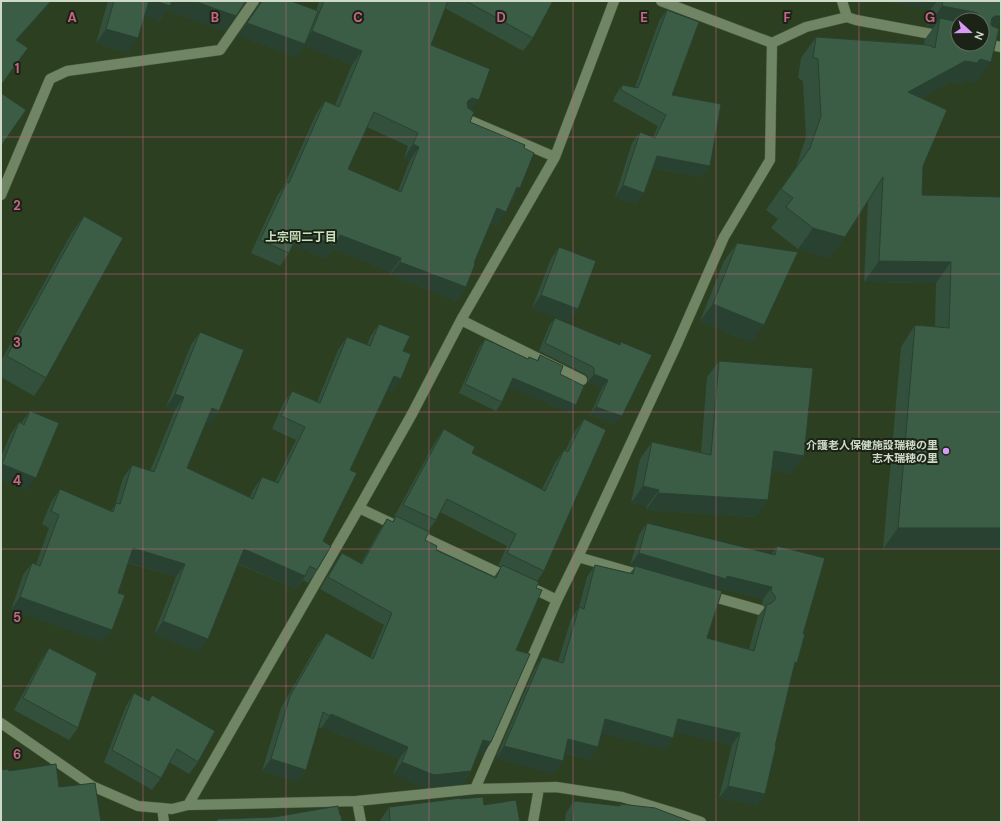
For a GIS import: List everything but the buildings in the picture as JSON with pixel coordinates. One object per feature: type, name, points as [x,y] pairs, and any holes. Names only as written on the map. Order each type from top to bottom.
[{"type":"street","points":[[1,195],[50,79],[67,71],[220,50],[254,1]]},
{"type":"street","points":[[188,805],[359,508],[412,414],[461,320],[555,157],[614,1]]},
{"type":"street","points":[[661,1],[772,43],[806,27],[847,17],[950,38]]},
{"type":"street","points":[[842,1],[847,17]]},
{"type":"street","points":[[475,789],[557,600],[677,344],[724,237],[770,160],[772,43]]},
{"type":"street","points":[[990,45],[1001,47]]},
{"type":"street","points":[[464,118],[555,157]]},
{"type":"street","points":[[461,320],[582,380]]},
{"type":"street","points":[[359,508],[557,600]]},
{"type":"street","points":[[578,557],[654,579]]},
{"type":"street","points":[[700,592],[760,610]]},
{"type":"street","points":[[1,723],[92,786],[138,806],[172,809],[188,805],[357,801],[475,789],[556,787],[622,797],[681,818],[701,822]]},
{"type":"street","points":[[533,822],[539,788]]},
{"type":"street","points":[[357,801],[361,822]]},
{"type":"street","points":[[162,808],[164,822]]},
{"type":"place","name":"介護老人保健施設瑞穂の里 志木瑞穂の里","points":[[946,451]]},
{"type":"district","name":"上宗岡二丁目","points":[[301,237]]}]
